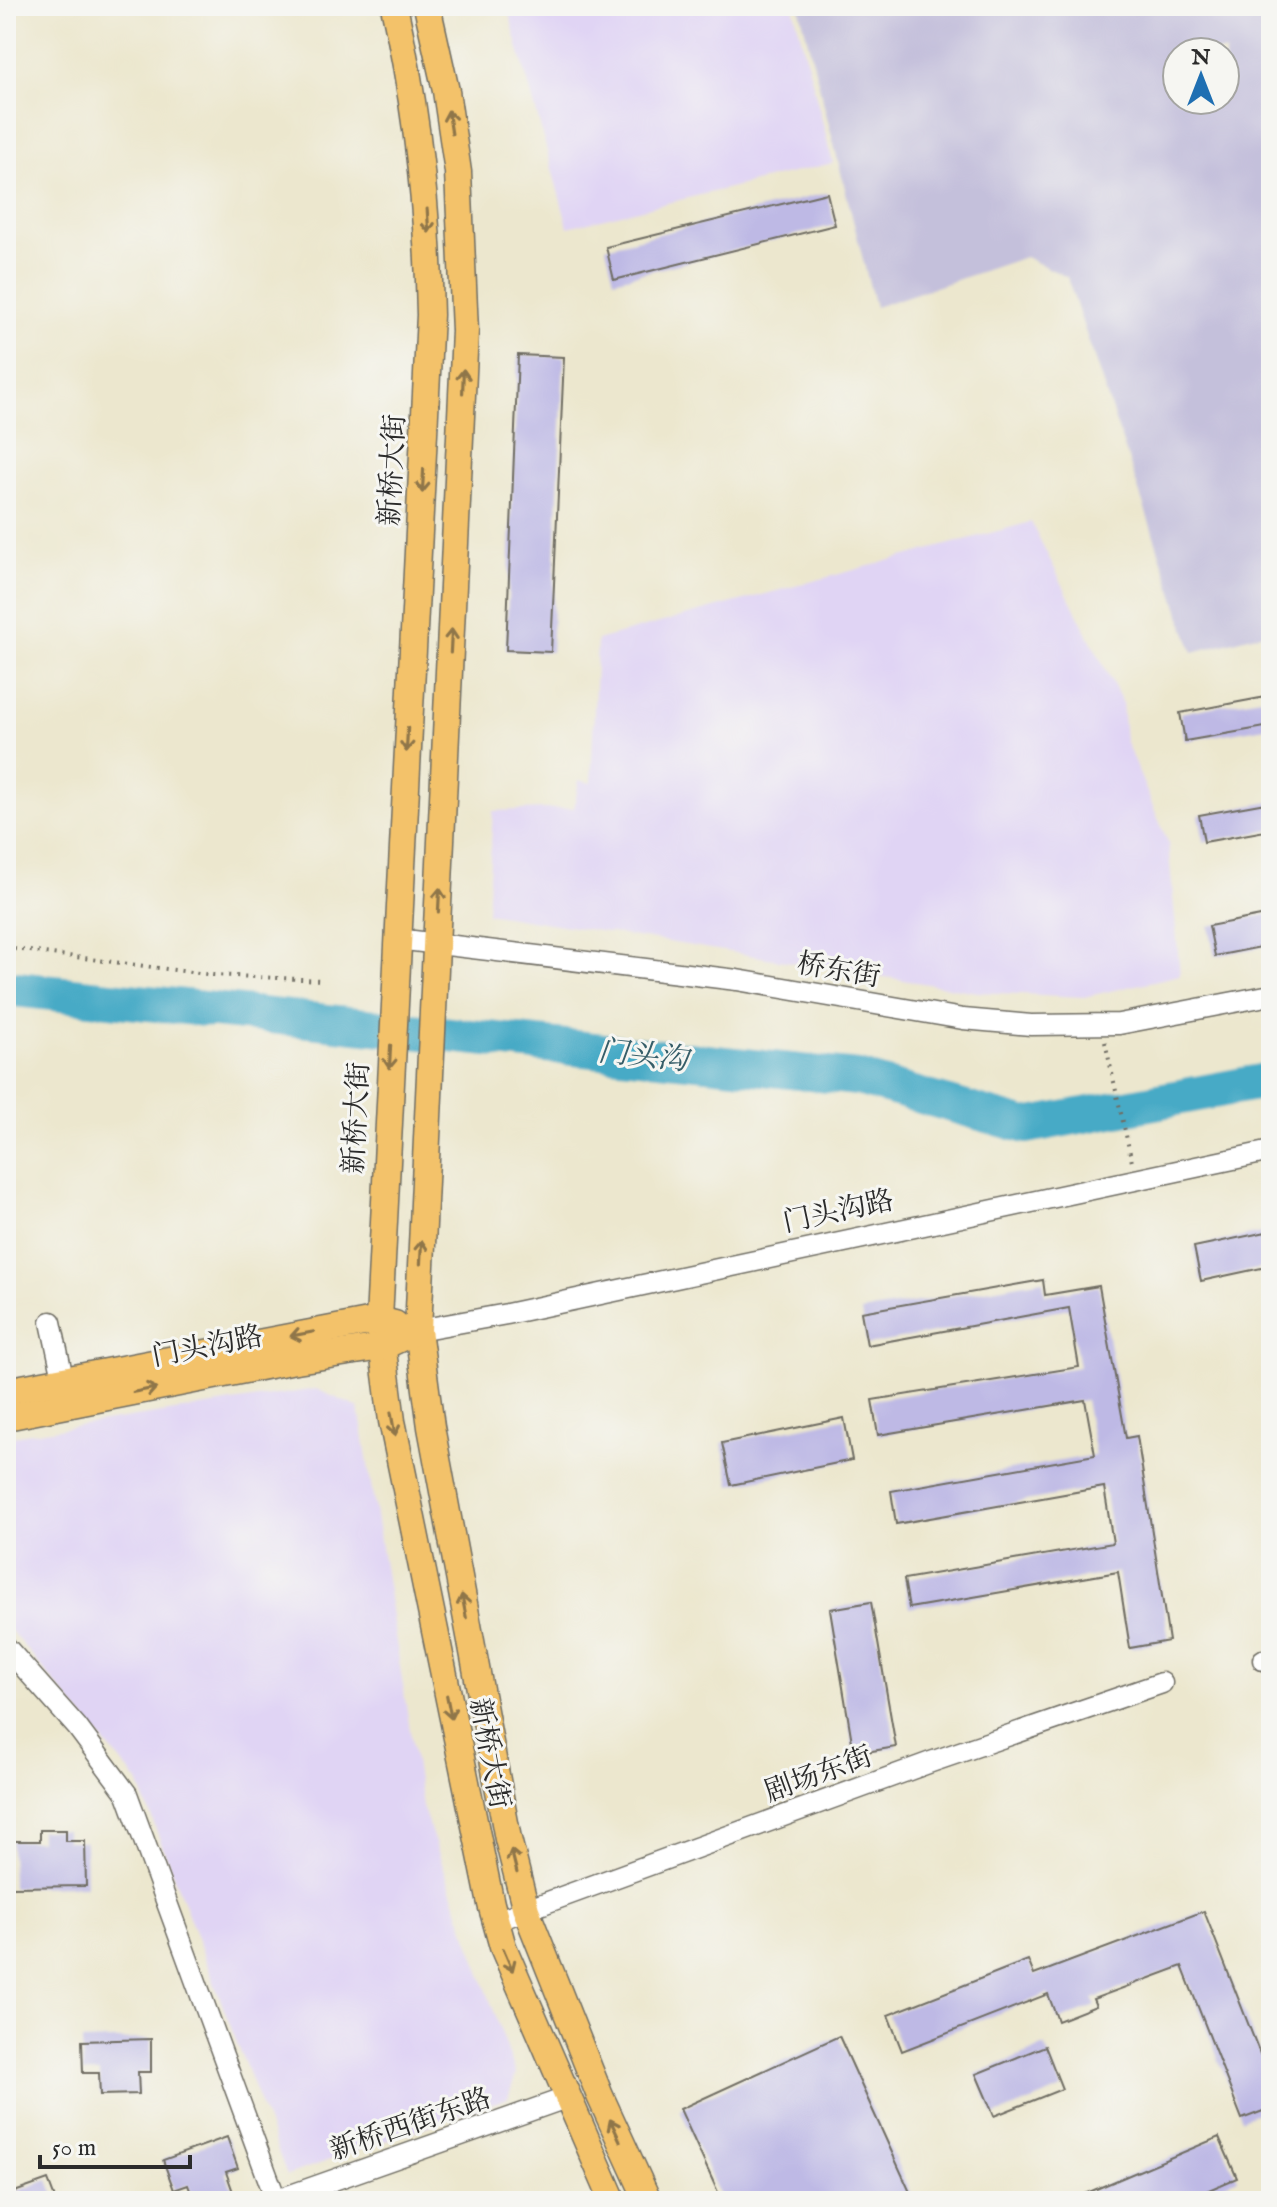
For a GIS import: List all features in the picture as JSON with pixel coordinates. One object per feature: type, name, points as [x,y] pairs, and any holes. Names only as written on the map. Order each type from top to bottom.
[{"type":"main road","name":"新桥大街","points":[[394,6],[413,92],[427,206],[430,315],[387,1112],[379,1320],[392,1421],[469,1807],[496,1921],[503,1947],[566,2098],[613,2201]]},
{"type":"main road","name":"新桥大街","points":[[427,6],[458,172],[465,331],[418,1330],[436,1458],[508,1839],[526,1910],[600,2096],[648,2201]]},
{"type":"main road","name":"门头沟路","points":[[6,1417],[66,1392],[379,1320],[418,1330]]},
{"type":"main road","name":"门头沟路","points":[[6,1391],[66,1392],[290,1361],[382,1347],[418,1330]]},
{"type":"street","name":"桥东街","points":[[397,939],[737,980],[963,1019],[1031,1025],[1101,1024],[1200,1011],[1271,995]]},
{"type":"street","name":"门头沟路","points":[[418,1330],[507,1314],[1271,1151]]},
{"type":"street","points":[[51,1322],[66,1392]]},
{"type":"street","points":[[6,1647],[94,1748],[127,1794],[275,2200]]},
{"type":"street","name":"剧场东街","points":[[496,1921],[931,1762],[1162,1683]]},
{"type":"street","name":"新桥西街东路","points":[[275,2200],[566,2098]]},
{"type":"path","points":[[6,948],[213,975],[322,980]]},
{"type":"path","points":[[1101,1024],[1136,1178]]},
{"type":"shaded area","points":[[507,6],[793,6],[833,163],[568,227]]},
{"type":"shaded area","points":[[799,6],[1271,6],[1271,631],[1193,652],[1067,277],[1025,257],[875,307]]},
{"type":"shaded area","points":[[1031,522],[1122,702],[1125,740],[1168,842],[1180,975],[1084,997],[978,992],[487,913],[493,811],[574,808],[579,780],[591,783],[597,640]]},
{"type":"shaded area","points":[[316,1389],[359,1408],[422,1806],[516,2074],[508,2098],[287,2175],[138,1782],[6,1625],[6,1437]]},
{"type":"building","points":[[827,193],[835,225],[614,280],[606,247]]},
{"type":"building","points":[[518,355],[564,357],[551,652],[506,650]]},
{"type":"building","points":[[1271,696],[1271,726],[1185,741],[1180,713]]},
{"type":"building","points":[[1271,802],[1271,830],[1204,842],[1199,815]]},
{"type":"building","points":[[1271,914],[1271,945],[1215,956],[1209,926]]},
{"type":"building","points":[[1271,1231],[1271,1266],[1201,1281],[1194,1247]]},
{"type":"building","points":[[1043,1280],[1045,1295],[1099,1286],[1126,1438],[1137,1436],[1169,1641],[1130,1648],[1118,1572],[909,1608],[904,1579],[1113,1543],[1104,1487],[896,1524],[891,1491],[1095,1455],[1085,1400],[878,1435],[872,1400],[1079,1367],[1069,1308],[867,1345],[861,1312]]},
{"type":"building","points":[[844,1418],[852,1460],[731,1485],[722,1443]]},
{"type":"building","points":[[871,1602],[896,1747],[854,1754],[830,1609]]},
{"type":"building","points":[[40,1830],[66,1830],[66,1841],[85,1841],[86,1886],[12,1887],[11,1841],[40,1841]]},
{"type":"building","points":[[1204,1911],[1271,2082],[1271,2108],[1242,2119],[1182,1966],[1093,1999],[1096,2006],[1058,2021],[1048,1994],[902,2051],[888,2015],[1028,1960],[1034,1975]]},
{"type":"building","points":[[839,2036],[914,2201],[722,2201],[680,2109]]},
{"type":"building","points":[[151,2039],[151,2072],[138,2072],[139,2094],[100,2095],[99,2073],[83,2073],[82,2041]]},
{"type":"building","points":[[1045,2046],[1062,2089],[994,2116],[976,2074]]},
{"type":"building","points":[[227,2137],[238,2168],[226,2172],[233,2192],[209,2201],[194,2201],[188,2185],[174,2190],[163,2160]]},
{"type":"building","points":[[1219,2137],[1237,2178],[1183,2201],[1068,2201]]},
{"type":"building","points":[[48,2180],[56,2201],[6,2201],[6,2195]]},
{"type":"waterway","name":"门头沟","points":[[6,988],[858,1078],[1026,1126],[1271,1080]]}]
